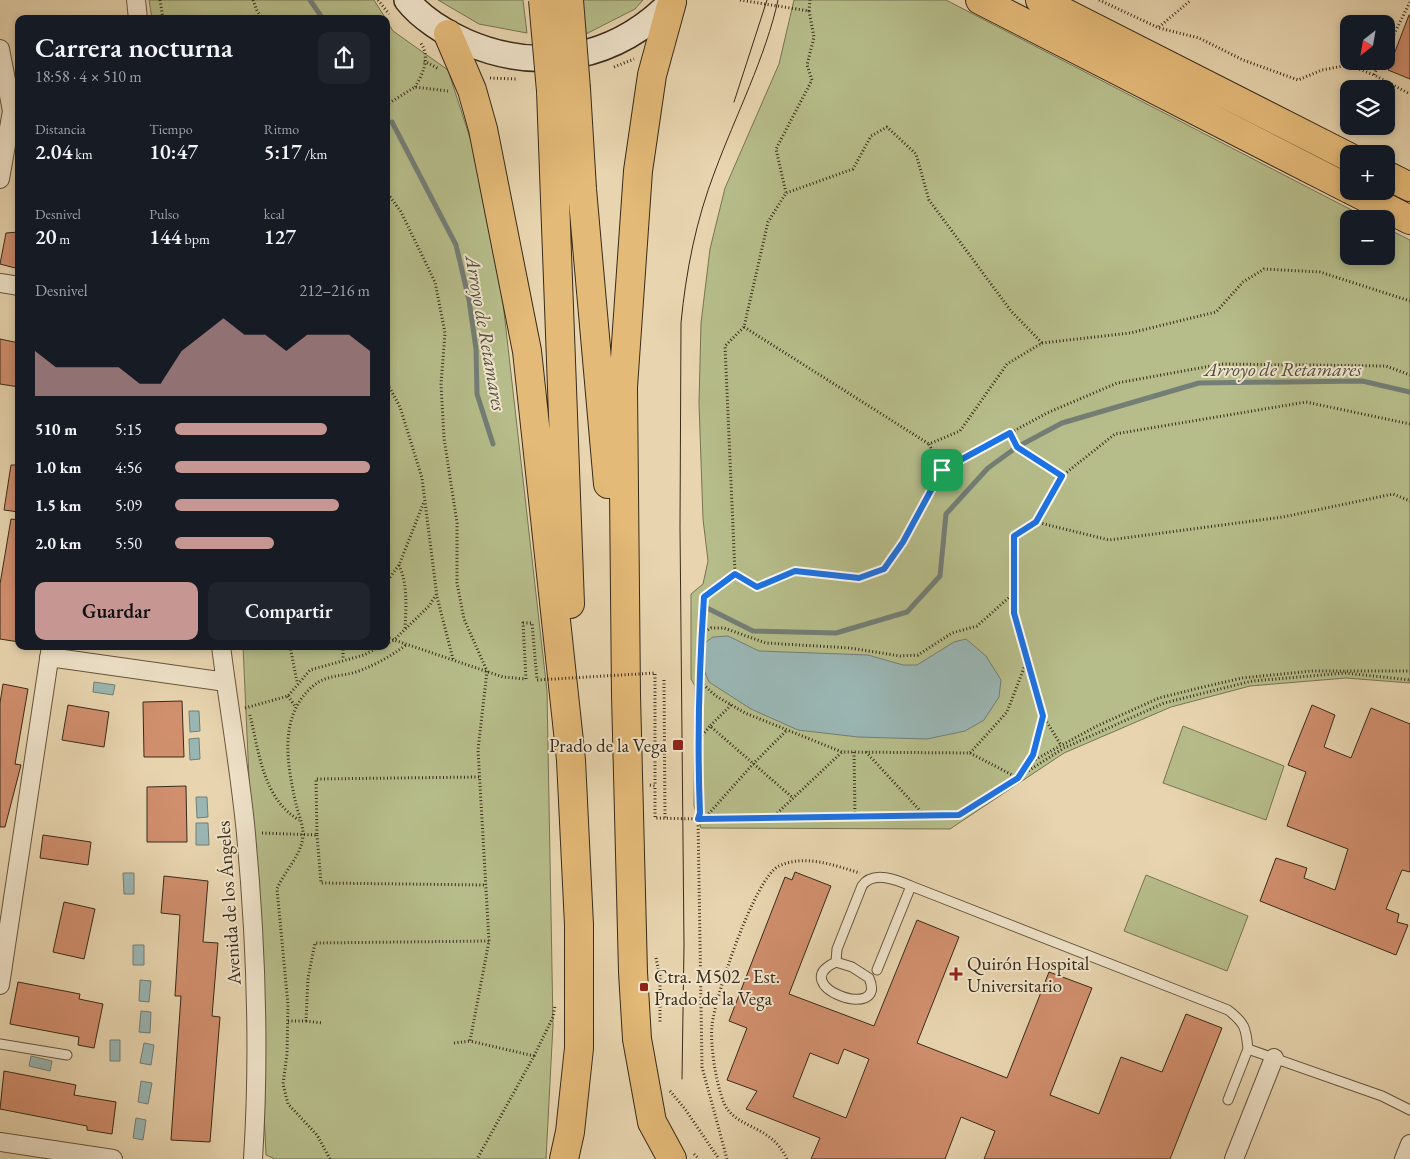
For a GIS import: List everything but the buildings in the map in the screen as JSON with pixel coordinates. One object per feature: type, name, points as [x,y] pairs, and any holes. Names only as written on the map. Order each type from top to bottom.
[{"type":"highway","points":[[543,0],[564,90],[582,189],[626,695]]},
{"type":"highway","points":[[564,1159],[570,1132],[579,1048],[579,925],[571,760],[564,90],[569,0]]},
{"type":"highway","points":[[980,0],[1340,184]]},
{"type":"highway","points":[[1040,0],[1340,152]]},
{"type":"highway","points":[[672,1159],[652,1122],[637,1039],[633,972],[626,695],[623,387],[638,171],[652,75],[673,1]]},
{"type":"highway","points":[[448,34],[472,90],[484,130],[526,351],[571,760]]},
{"type":"highway","points":[[1395,180],[1410,187]]},
{"type":"highway","points":[[1371,200],[1410,220]]},
{"type":"street","points":[[136,0],[138,15]]},
{"type":"street","points":[[399,8],[448,34],[493,53],[541,60],[589,53],[634,33],[673,1]]},
{"type":"street","points":[[0,49],[12,111],[0,179]]},
{"type":"street","points":[[0,283],[15,285]]},
{"type":"street","name":"Avenida de los Ángeles","points":[[222,650],[246,832],[255,951],[257,1056],[253,1159]]},
{"type":"street","points":[[0,986],[5,914],[50,651],[226,682]]},
{"type":"street","points":[[1234,1159],[1274,1058]]},
{"type":"street","points":[[0,1142],[112,1159]]},
{"type":"street","points":[[1404,1159],[1410,1144]]},
{"type":"lane","points":[[836,962],[836,949],[857,894],[864,883],[877,878],[892,879],[1228,1010],[1242,1021],[1248,1049],[1228,1100]]},
{"type":"lane","points":[[877,970],[911,886]]},
{"type":"lane","points":[[836,962],[852,967],[869,978],[871,990],[867,997],[860,1000],[850,999],[827,988],[822,981],[822,974],[826,966],[836,962]]},
{"type":"lane","points":[[0,1044],[67,1055]]},
{"type":"lane","points":[[1248,1049],[1382,1096],[1410,1110]]},
{"type":"path","points":[[160,0],[162,15]]},
{"type":"path","points":[[253,0],[260,15]]},
{"type":"path","points":[[378,0],[399,8]]},
{"type":"path","points":[[740,0],[809,11]]},
{"type":"path","points":[[786,193],[776,149],[812,80],[807,65],[814,37],[809,11],[810,0]]},
{"type":"path","points":[[1099,0],[1159,28],[1199,38],[1243,60],[1298,80],[1322,70],[1349,65],[1374,75],[1410,94]]},
{"type":"path","points":[[1159,28],[1191,0]]},
{"type":"path","points":[[1395,32],[1410,2]]},
{"type":"path","points":[[390,103],[415,88],[424,72],[425,56],[422,44],[415,37]]},
{"type":"path","points":[[1374,75],[1376,70]]},
{"type":"path","points":[[415,88],[452,92],[472,90]]},
{"type":"path","points":[[735,574],[725,346],[744,327],[768,222],[786,193],[853,169],[871,136],[887,127],[916,154],[930,200],[1011,311],[1042,343]]},
{"type":"path","points":[[390,197],[401,212],[435,282],[445,333],[442,393],[444,438],[457,524],[457,583],[464,619],[487,671],[478,750],[489,941],[470,1041]]},
{"type":"path","points":[[929,444],[960,431],[1007,364],[1042,343],[1130,333],[1216,312],[1243,282],[1264,269],[1320,272],[1410,301]]},
{"type":"path","points":[[744,327],[929,444],[942,470]]},
{"type":"path","points":[[735,574],[757,587],[795,571],[859,578],[884,569],[903,542],[942,470],[1047,413],[1117,383],[1222,364],[1386,366],[1410,375]]},
{"type":"path","points":[[390,388],[400,407],[422,478],[436,594],[453,659]]},
{"type":"path","points":[[1061,745],[1043,716],[1014,613],[1014,536],[1036,522],[1062,476],[1116,434],[1306,402],[1410,424]]},
{"type":"path","points":[[1010,433],[1017,447],[1062,476]]},
{"type":"path","points":[[1036,522],[1109,540],[1283,517],[1393,494],[1410,501]]},
{"type":"path","points":[[390,577],[399,565],[425,501]]},
{"type":"path","points":[[399,565],[402,573],[406,604],[405,629]]},
{"type":"path","points":[[726,1159],[702,1067],[698,819],[700,813],[697,742],[698,680],[704,597],[735,574]]},
{"type":"path","points":[[701,634],[711,628],[724,628],[766,643],[850,648],[900,656],[918,655],[952,633],[977,626],[1014,593]]},
{"type":"path","points":[[390,642],[429,606],[436,594]]},
{"type":"path","points":[[390,638],[503,677],[526,679],[523,623],[532,623],[537,680],[655,673],[655,818],[665,819],[959,815],[1064,748],[1164,703],[1252,681],[1345,673],[1410,680]]},
{"type":"path","points":[[330,1159],[317,1135],[288,1104],[283,1084],[288,1021],[278,889],[282,877],[298,852],[303,834],[288,761],[288,735],[295,706],[313,686],[324,678],[357,671],[387,659],[406,645]]},
{"type":"path","points":[[291,650],[297,683]]},
{"type":"path","points":[[343,650],[344,660]]},
{"type":"path","points":[[230,712],[288,696],[297,683],[310,670],[364,655],[373,650]]},
{"type":"path","points":[[970,753],[1007,712],[1027,660]]},
{"type":"path","points":[[1028,763],[1159,698],[1242,678],[1312,671],[1410,671]]},
{"type":"path","points":[[664,680],[665,819]]},
{"type":"path","points":[[698,680],[716,696],[745,713],[842,752],[970,753],[1018,778]]},
{"type":"path","points":[[288,696],[295,706]]},
{"type":"path","points":[[697,742],[731,705]]},
{"type":"path","points":[[248,707],[267,783],[286,813],[300,821]]},
{"type":"path","points":[[1018,778],[1033,755],[1043,716]]},
{"type":"path","points":[[710,726],[793,798]]},
{"type":"path","points":[[704,819],[753,764],[787,730]]},
{"type":"path","points":[[772,818],[842,752]]},
{"type":"path","points":[[854,752],[855,817]]},
{"type":"path","points":[[866,752],[925,816]]},
{"type":"path","points":[[480,778],[316,778],[317,835],[320,884],[486,885]]},
{"type":"path","points":[[246,832],[317,835]]},
{"type":"path","points":[[787,1159],[781,1147],[771,1136],[728,1112],[724,1103],[719,1088],[712,1026],[720,995],[750,909],[766,877],[776,867],[792,861],[809,860],[877,878]]},
{"type":"path","points":[[306,1021],[308,978],[316,943],[489,941]]},
{"type":"path","points":[[288,1021],[322,1023]]},
{"type":"path","points":[[454,1043],[470,1041],[534,1056],[477,1159]]},
{"type":"path","points":[[667,1087],[685,1109],[719,1159]]},
{"type":"green space","points":[[149,0],[374,0],[383,15],[151,15]]},
{"type":"green space","points":[[438,0],[523,0],[527,33],[479,24]]},
{"type":"green space","points":[[582,0],[643,0],[635,9],[586,34]]},
{"type":"green space","points":[[794,0],[946,0],[1352,210],[1340,210],[1340,265],[1395,265],[1395,232],[1410,240],[1410,683],[1346,678],[1250,686],[1171,707],[1064,753],[950,829],[701,828],[694,806],[695,686],[691,679],[691,594],[703,584],[708,561],[703,519],[699,403],[701,323],[710,249],[725,188],[779,64]]},
{"type":"green space","points":[[390,26],[393,31],[448,70],[492,206],[547,691],[553,1025],[546,1159],[275,1159],[266,1155],[243,650],[390,650]]},
{"type":"green space","points":[[1183,726],[1284,766],[1266,820],[1163,783]]},
{"type":"green space","points":[[1146,875],[1248,916],[1227,971],[1124,931]]},
{"type":"water","points":[[728,636],[759,651],[868,655],[903,665],[917,665],[954,642],[966,639],[986,656],[1001,680],[999,697],[984,720],[965,731],[927,739],[858,737],[798,730],[751,709],[709,682],[701,663],[702,645],[713,637]]},
{"type":"water","points":[[94,682],[115,685],[113,695],[93,692]]},
{"type":"water","points":[[189,711],[199,711],[200,731],[190,732]]},
{"type":"water","points":[[199,738],[200,759],[190,760],[189,739]]},
{"type":"water","points":[[196,797],[207,797],[208,817],[197,818]]},
{"type":"water","points":[[196,823],[208,823],[209,845],[196,845]]},
{"type":"water","points":[[123,873],[134,873],[134,894],[124,894]]},
{"type":"water","points":[[133,945],[144,945],[144,965],[133,965]]},
{"type":"water","points":[[140,980],[151,981],[149,1002],[139,1001]]},
{"type":"water","points":[[141,1011],[151,1012],[150,1033],[139,1032]]},
{"type":"water","points":[[110,1040],[120,1040],[120,1061],[110,1061]]},
{"type":"water","points":[[144,1043],[154,1045],[151,1065],[140,1063]]},
{"type":"water","points":[[31,1056],[52,1061],[50,1071],[29,1066]]},
{"type":"water","points":[[141,1081],[152,1083],[148,1104],[138,1102]]},
{"type":"water","points":[[136,1118],[146,1120],[143,1140],[133,1138]]},
{"type":"waterway","name":"Arroyo de Retamares","points":[[310,0],[320,15]]},
{"type":"waterway","name":"Arroyo de Retamares","points":[[392,122],[456,245],[469,300],[476,349],[477,394],[493,444]]},
{"type":"waterway","name":"Arroyo de Retamares","points":[[703,606],[753,631],[836,633],[907,612],[940,576],[946,514],[988,468],[1017,447],[1062,423],[1199,383],[1362,381],[1410,392]]},
{"type":"tram line","points":[[734,102],[767,0]]},
{"type":"tram line","points":[[682,1079],[684,945],[680,528],[681,323],[689,265],[702,208],[766,43],[778,0]]},
{"type":"place","name":"Prado de la Vega","points":[[678,745]]},
{"type":"place","name":"Quirón Hospital Universitario","points":[[956,974]]},
{"type":"place","name":"Ctra. M502 - Est. Prado de la Vega","points":[[644,987]]},
{"type":"route","points":[[1010,433],[1017,447],[1062,476],[1036,522],[1014,536],[1014,613],[1043,716],[1033,755],[1018,778],[959,815],[698,819],[700,813],[697,742],[698,680],[704,597],[735,574],[757,587],[795,571],[859,578],[884,569],[903,542],[942,470],[1010,433]]}]
